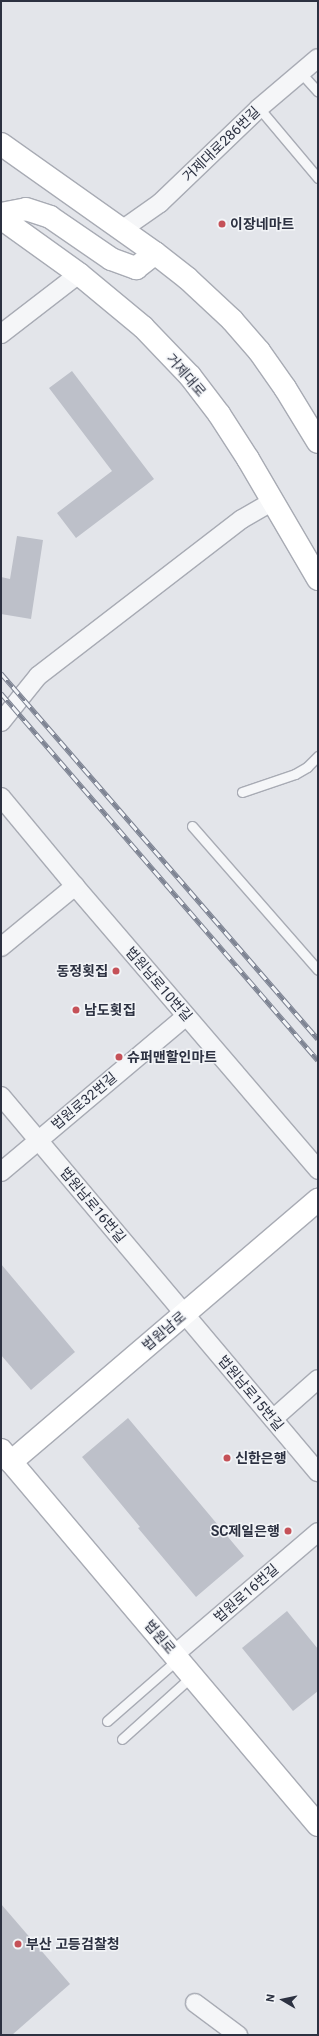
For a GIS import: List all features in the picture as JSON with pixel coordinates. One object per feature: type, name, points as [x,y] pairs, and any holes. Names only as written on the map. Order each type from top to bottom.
[{"type":"main road","points":[[1,144],[155,253],[187,278],[232,320],[259,351],[285,388],[318,442]]},
{"type":"main road","points":[[1,214],[26,209],[50,217],[111,259],[136,268],[155,253]]},
{"type":"main road","name":"거제대로","points":[[1,218],[79,274],[143,327],[190,376],[219,414],[273,501],[318,579]]},
{"type":"main road","name":"법원남로","points":[[6,1456],[185,1314],[318,1200]]},
{"type":"main road","name":"법원로","points":[[6,1456],[318,1825]]},
{"type":"street","name":"거제대로286번길","points":[[123,229],[160,203],[259,108],[318,58]]},
{"type":"street","points":[[1,334],[79,274]]},
{"type":"street","points":[[1,722],[38,676],[242,519],[273,501]]},
{"type":"street","name":"법원남로10번길","points":[[1,797],[75,886],[318,1170]]},
{"type":"street","points":[[1,947],[75,886]]},
{"type":"street","name":"법원로32번길","points":[[1,1172],[186,1016]]},
{"type":"street","name":"법원남로16번길","points":[[1,1096],[185,1314]]},
{"type":"street","name":"법원남로15번길","points":[[185,1314],[318,1472]]},
{"type":"street","points":[[274,1419],[318,1379]]},
{"type":"street","name":"법원로16번길","points":[[176,1657],[318,1532]]},
{"type":"street","points":[[195,2003],[238,2035]]},
{"type":"lane","points":[[301,73],[318,92]]},
{"type":"lane","points":[[259,108],[318,178]]},
{"type":"lane","points":[[242,792],[295,774],[307,767],[318,756]]},
{"type":"lane","points":[[192,826],[318,970]]},
{"type":"lane","points":[[107,1721],[176,1657]]},
{"type":"lane","points":[[122,1739],[192,1676]]},
{"type":"building","points":[[72,371],[154,479],[76,538],[57,513],[112,471],[49,388]]},
{"type":"building","points":[[17,536],[43,540],[31,619],[1,614],[1,577],[10,579]]},
{"type":"building","points":[[1,1264],[75,1352],[31,1390],[1,1355]]},
{"type":"building","points":[[128,1418],[244,1556],[196,1597],[138,1528],[140,1527],[82,1457]]},
{"type":"building","points":[[287,1611],[318,1649],[318,1691],[293,1711],[242,1648]]},
{"type":"building","name":"부산 고등검찰청","points":[[1,1904],[70,1984],[12,2035],[1,2035]]},
{"type":"railway","points":[[1,673],[318,1039]]},
{"type":"railway","points":[[1,693],[318,1060]]},
{"type":"place","name":"이장네마트","points":[[222,224]]},
{"type":"place","name":"동정횟집","points":[[116,971]]},
{"type":"place","name":"남도횟집","points":[[76,1010]]},
{"type":"place","name":"슈퍼맨할인마트","points":[[119,1057]]},
{"type":"place","name":"신한은행","points":[[227,1458]]},
{"type":"place","name":"SC제일은행","points":[[288,1531]]},
{"type":"place","name":"부산 고등검찰청","points":[[18,1944]]}]
